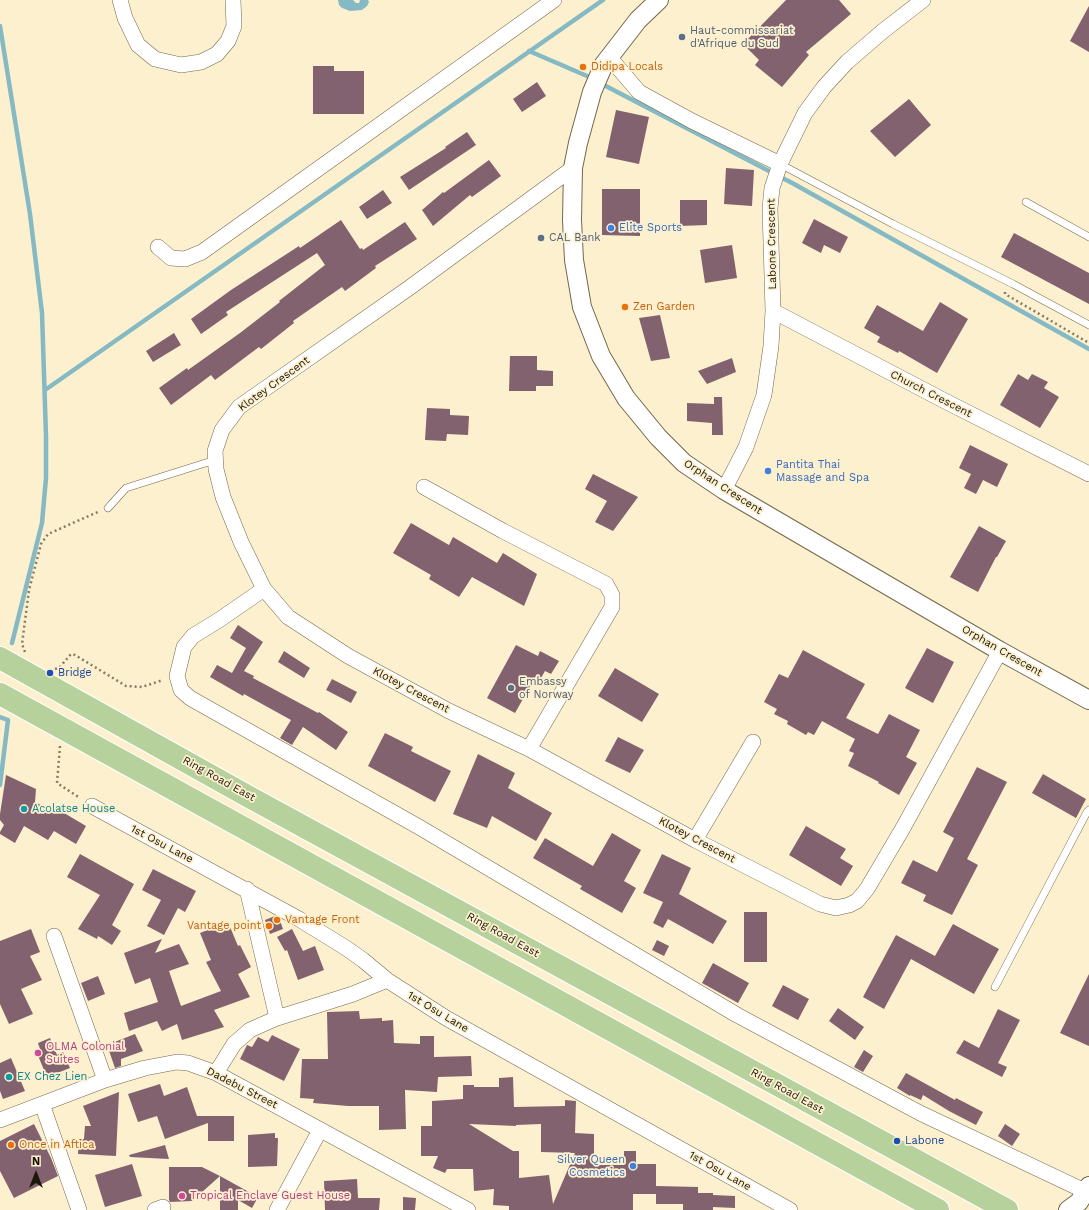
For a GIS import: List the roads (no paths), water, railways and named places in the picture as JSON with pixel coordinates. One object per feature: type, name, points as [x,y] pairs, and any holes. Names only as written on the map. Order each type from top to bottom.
[{"type":"main road","name":"Ring Road East","points":[[0,658],[251,798],[1007,1210]]},
{"type":"main road","points":[[0,694],[938,1210]]},
{"type":"main road","points":[[236,824],[251,798]]},
{"type":"street","points":[[120,0],[124,18],[138,45],[155,59],[181,65],[201,62],[217,54],[228,41],[234,26],[233,0]]},
{"type":"street","points":[[158,247],[171,258],[185,259],[202,252],[554,0]]},
{"type":"street","name":"Orphan Crescent","points":[[659,0],[638,20],[606,60],[592,92],[578,143],[573,168],[572,220],[574,260],[582,307],[601,356],[626,398],[658,437],[684,463],[724,490],[1000,651],[1089,700]]},
{"type":"street","name":"Labone Crescent","points":[[724,490],[746,447],[764,395],[771,346],[773,311],[770,208],[772,188],[780,164],[805,113],[824,87],[847,62],[883,31],[923,0]]},
{"type":"street","points":[[606,60],[639,92],[692,121],[780,164]]},
{"type":"street","name":"Klotey Crescent","points":[[573,168],[371,315],[239,407],[222,430],[215,451],[223,497],[241,542],[264,589],[288,616],[348,656],[449,711],[529,749],[695,840],[820,904],[836,908],[849,905],[857,901],[867,889],[903,828],[1000,651]]},
{"type":"street","name":"Church Crescent","points":[[773,311],[1089,474]]},
{"type":"street","points":[[424,488],[606,584],[612,594],[612,607],[529,749]]},
{"type":"street","points":[[264,589],[193,636],[184,648],[177,676],[181,690],[190,698],[419,827],[737,1015],[1082,1199]]},
{"type":"street","points":[[695,840],[753,742]]},
{"type":"street","name":"1st Osu Lane","points":[[92,806],[299,918],[346,948],[387,980],[446,1018],[790,1210]]},
{"type":"street","points":[[247,889],[277,1018]]},
{"type":"street","points":[[54,936],[105,1080]]},
{"type":"street","points":[[216,1073],[234,1044],[250,1030],[277,1018],[353,994],[387,980]]},
{"type":"street","name":"Dadebu Street","points":[[0,1120],[105,1080],[145,1068],[177,1062],[188,1063],[216,1073],[468,1210]]},
{"type":"street","points":[[42,1104],[79,1210]]},
{"type":"street","points":[[277,1210],[320,1130]]},
{"type":"lane","points":[[780,164],[1089,325]]},
{"type":"lane","points":[[1026,202],[1089,237]]},
{"type":"lane","points":[[108,508],[126,488],[216,460]]},
{"type":"lane","points":[[995,987],[1089,810]]},
{"type":"water","points":[[338,0],[353,0],[356,3],[359,3],[360,0],[368,0],[369,2],[362,10],[350,11],[342,8],[339,5]]},
{"type":"waterway","points":[[45,390],[603,0]]},
{"type":"waterway","points":[[0,26],[30,214],[42,313],[46,436],[46,478],[42,523],[12,643]]},
{"type":"waterway","points":[[529,51],[594,79]]},
{"type":"waterway","points":[[600,83],[794,184],[1089,349]]},
{"type":"waterway","points":[[0,717],[8,720],[0,785]]},
{"type":"place","name":"Haut-commissariat d'Afrique du Sud","points":[[682,37]]},
{"type":"place","name":"Didipa Locals","points":[[583,67]]},
{"type":"place","name":"Elite Sports","points":[[611,228]]},
{"type":"place","name":"CAL Bank","points":[[541,238]]},
{"type":"place","name":"Zen Garden","points":[[625,307]]},
{"type":"place","name":"Pantita Thai Massage and Spa","points":[[768,471]]},
{"type":"place","name":"Bridge","points":[[50,673]]},
{"type":"place","name":"Embassy of Norway","points":[[511,688]]},
{"type":"place","name":"Acolatse House","points":[[24,809]]},
{"type":"place","name":"Vantage Front","points":[[277,920]]},
{"type":"place","name":"Vantage point","points":[[269,926]]},
{"type":"place","name":"OLMA Colonial Suites","points":[[38,1053]]},
{"type":"place","name":"EX Chez Lien","points":[[9,1077]]},
{"type":"place","name":"Labone","points":[[897,1141]]},
{"type":"place","name":"Once in Aftica","points":[[11,1145]]},
{"type":"place","name":"Silver Queen Cosmetics","points":[[633,1166]]},
{"type":"place","name":"Tropical Enclave Guest House","points":[[182,1196]]}]
